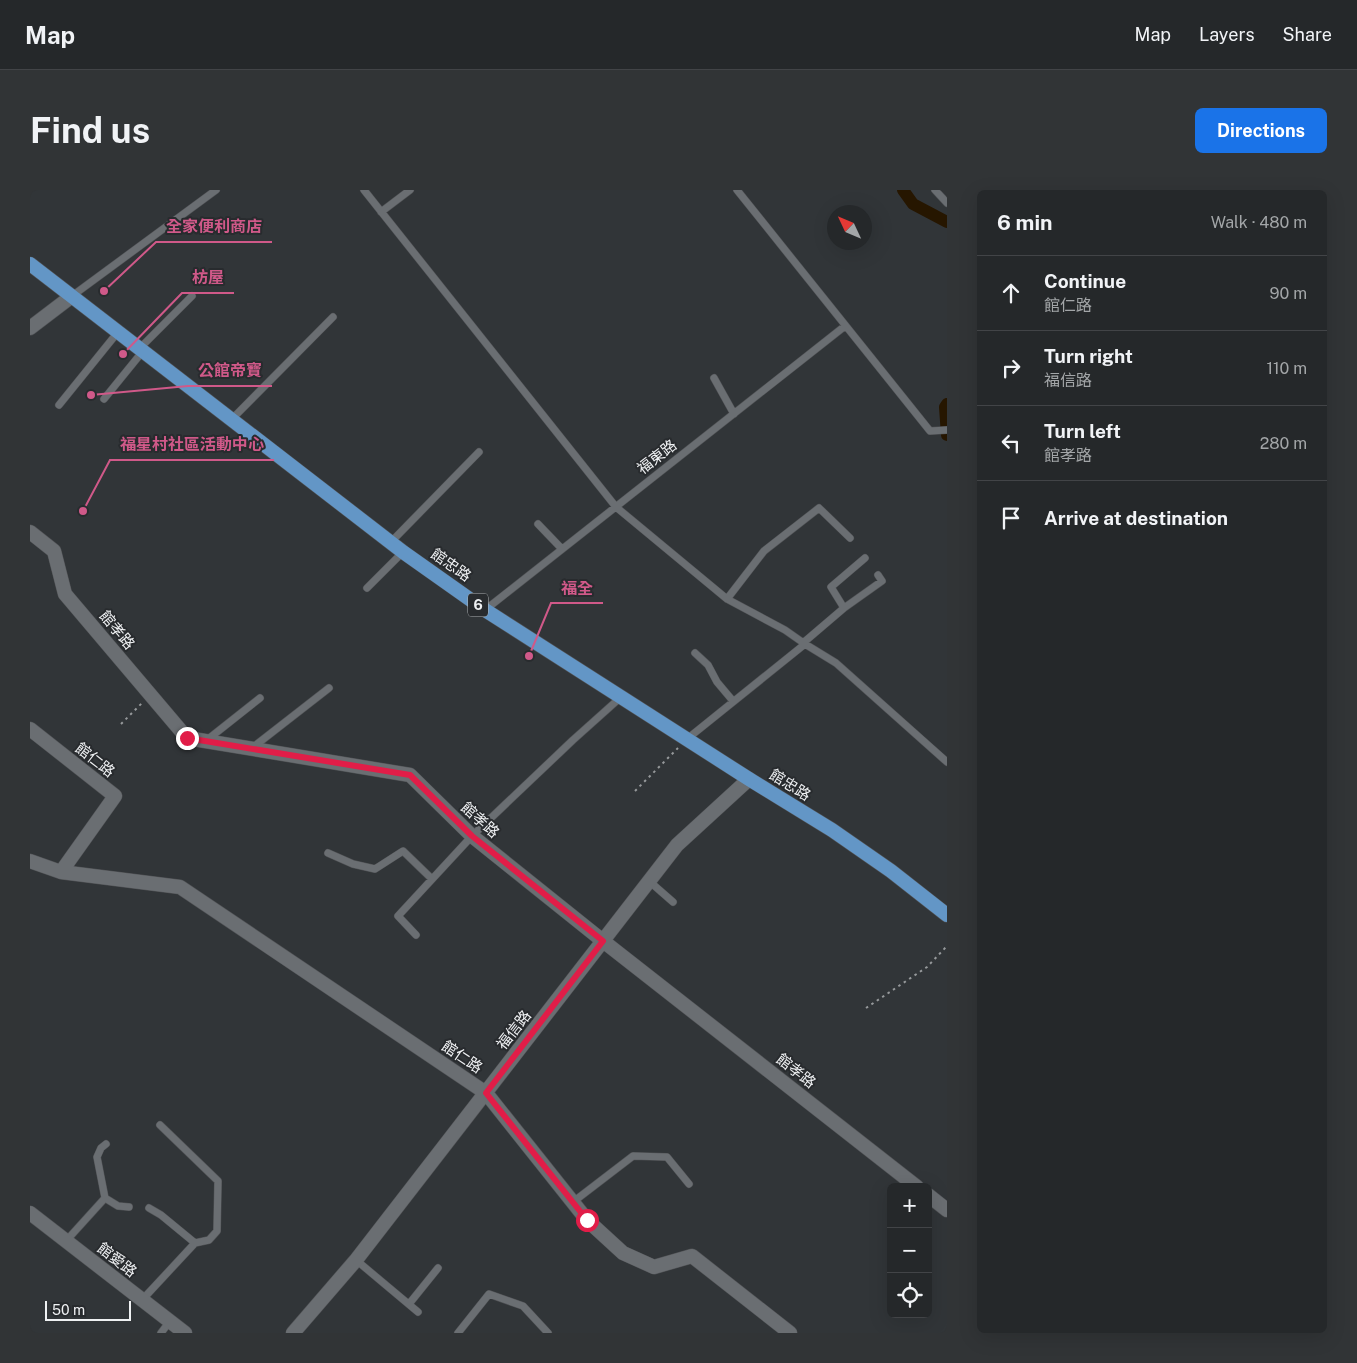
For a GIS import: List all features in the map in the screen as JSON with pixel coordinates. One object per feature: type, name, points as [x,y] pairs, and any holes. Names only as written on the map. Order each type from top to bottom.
[{"type":"main road","name":"館忠路","points":[[30,264],[390,542],[485,610],[832,830],[884,866],[947,915]]},
{"type":"street","points":[[30,328],[72,296]]},
{"type":"street","name":"館孝路","points":[[30,532],[54,551],[65,594],[187,738],[410,775],[472,836],[912,1183]]},
{"type":"street","name":"館仁路","points":[[30,730],[115,796],[61,872]]},
{"type":"street","name":"福信路","points":[[294,1333],[356,1260],[677,845],[749,779]]},
{"type":"street","name":"館仁路","points":[[30,861],[61,872],[180,887],[486,1093],[587,1220],[623,1253],[654,1267],[692,1256],[790,1333]]},
{"type":"street","points":[[932,1198],[947,1210]]},
{"type":"street","name":"館愛路","points":[[30,1214],[185,1333]]},
{"type":"lane","points":[[72,296],[216,190]]},
{"type":"lane","points":[[364,190],[616,507],[727,599],[785,630],[836,663],[947,762]]},
{"type":"lane","points":[[381,212],[410,190]]},
{"type":"lane","points":[[737,190],[930,431],[947,430]]},
{"type":"lane","points":[[935,190],[947,203]]},
{"type":"lane","points":[[104,399],[141,350],[192,296]]},
{"type":"lane","points":[[232,419],[333,317]]},
{"type":"lane","name":"福東路","points":[[485,610],[845,326]]},
{"type":"lane","points":[[58,405],[118,332]]},
{"type":"lane","points":[[714,378],[734,414]]},
{"type":"lane","points":[[390,542],[479,452]]},
{"type":"lane","points":[[727,599],[764,551],[819,508],[850,538]]},
{"type":"lane","points":[[538,524],[562,549]]},
{"type":"lane","points":[[367,588],[404,552]]},
{"type":"lane","points":[[844,608],[831,587],[865,558]]},
{"type":"lane","points":[[687,739],[804,644],[844,608],[882,581],[878,574]]},
{"type":"lane","points":[[695,653],[708,666],[717,682],[734,702]]},
{"type":"lane","points":[[252,749],[328,688]]},
{"type":"lane","points":[[416,936],[398,916],[472,836],[621,697]]},
{"type":"lane","points":[[205,741],[260,698]]},
{"type":"lane","points":[[328,852],[353,864],[375,869],[403,852],[432,879]]},
{"type":"lane","points":[[649,881],[673,902]]},
{"type":"lane","points":[[142,1300],[195,1243],[210,1240],[217,1230],[218,1181],[160,1126]]},
{"type":"lane","points":[[106,1144],[101,1148],[97,1157],[105,1198],[118,1206],[129,1207]]},
{"type":"lane","points":[[573,1202],[633,1156],[667,1157],[689,1184]]},
{"type":"lane","points":[[66,1241],[105,1198]]},
{"type":"lane","points":[[149,1208],[161,1215],[195,1243]]},
{"type":"lane","points":[[356,1260],[418,1312]]},
{"type":"lane","points":[[409,1304],[438,1268]]},
{"type":"lane","points":[[458,1333],[489,1294],[523,1306],[548,1333]]},
{"type":"lane","points":[[161,1333],[170,1321]]},
{"type":"path","points":[[121,724],[150,694]]},
{"type":"path","points":[[635,791],[687,739]]},
{"type":"path","points":[[866,1008],[927,967],[947,946]]},
{"type":"waterway","points":[[903,190],[913,204],[947,222]]},
{"type":"waterway","points":[[947,404],[945,407],[947,435]]},
{"type":"place","name":"全家便利商店","points":[[104,291]]},
{"type":"place","name":"枋屋","points":[[123,354]]},
{"type":"place","name":"公館帝寶","points":[[91,395]]},
{"type":"place","name":"福星村社區活動中心","points":[[83,511]]},
{"type":"place","name":"福全","points":[[529,656]]},
{"type":"route","points":[[187,738],[410,775],[472,836],[603,941],[486,1093],[587,1220]]}]
